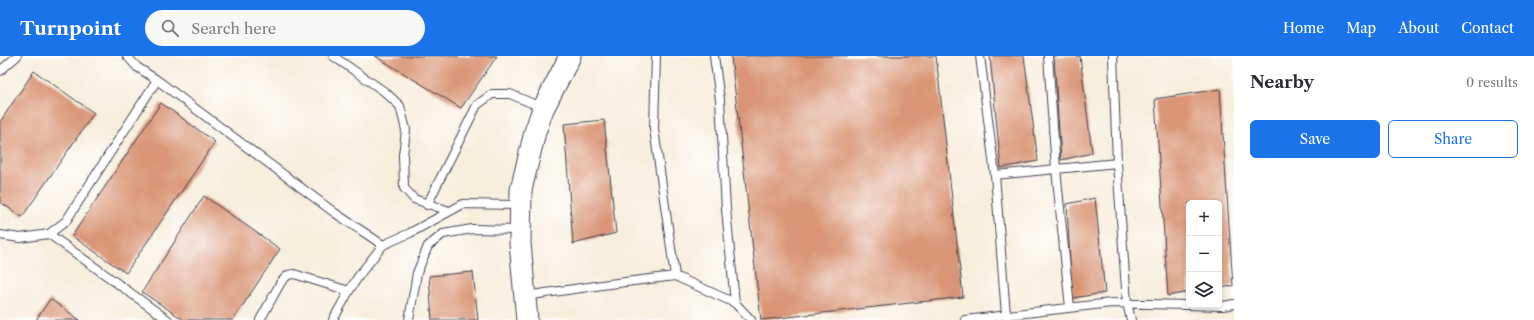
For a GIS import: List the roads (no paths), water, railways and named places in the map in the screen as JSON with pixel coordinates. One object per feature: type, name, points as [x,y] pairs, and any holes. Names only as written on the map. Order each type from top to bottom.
[{"type":"street","points":[[526,320],[520,230],[521,190],[535,132],[544,109],[570,56]]},
{"type":"lane","points":[[0,71],[17,56]]},
{"type":"lane","points":[[127,56],[137,67],[157,80],[335,213],[383,245]]},
{"type":"lane","points":[[333,56],[385,92],[400,106],[406,130],[403,155],[404,188],[414,199],[449,212]]},
{"type":"lane","points":[[656,56],[654,129],[675,276]]},
{"type":"lane","points":[[714,56],[720,100],[726,209],[735,303]]},
{"type":"lane","points":[[980,56],[995,175],[1006,315]]},
{"type":"lane","points":[[1048,56],[1056,169],[1070,308]]},
{"type":"lane","points":[[1113,56],[1117,163],[1127,303],[1131,320]]},
{"type":"lane","points":[[0,235],[20,238],[49,234],[66,221],[157,80]]},
{"type":"lane","points":[[427,204],[477,105],[492,94],[510,94],[544,109]]},
{"type":"lane","points":[[995,175],[1117,163]]},
{"type":"lane","points":[[333,320],[360,274],[383,245],[410,233],[463,204],[520,205]]},
{"type":"lane","points":[[409,320],[417,273],[428,246],[443,234],[472,229],[520,230]]},
{"type":"lane","points":[[49,234],[168,320]]},
{"type":"lane","points":[[260,320],[281,282],[288,275],[294,274],[349,291]]},
{"type":"lane","points":[[524,296],[675,276],[735,303],[751,320]]},
{"type":"lane","points":[[965,320],[1111,303],[1223,306],[1234,304]]}]
